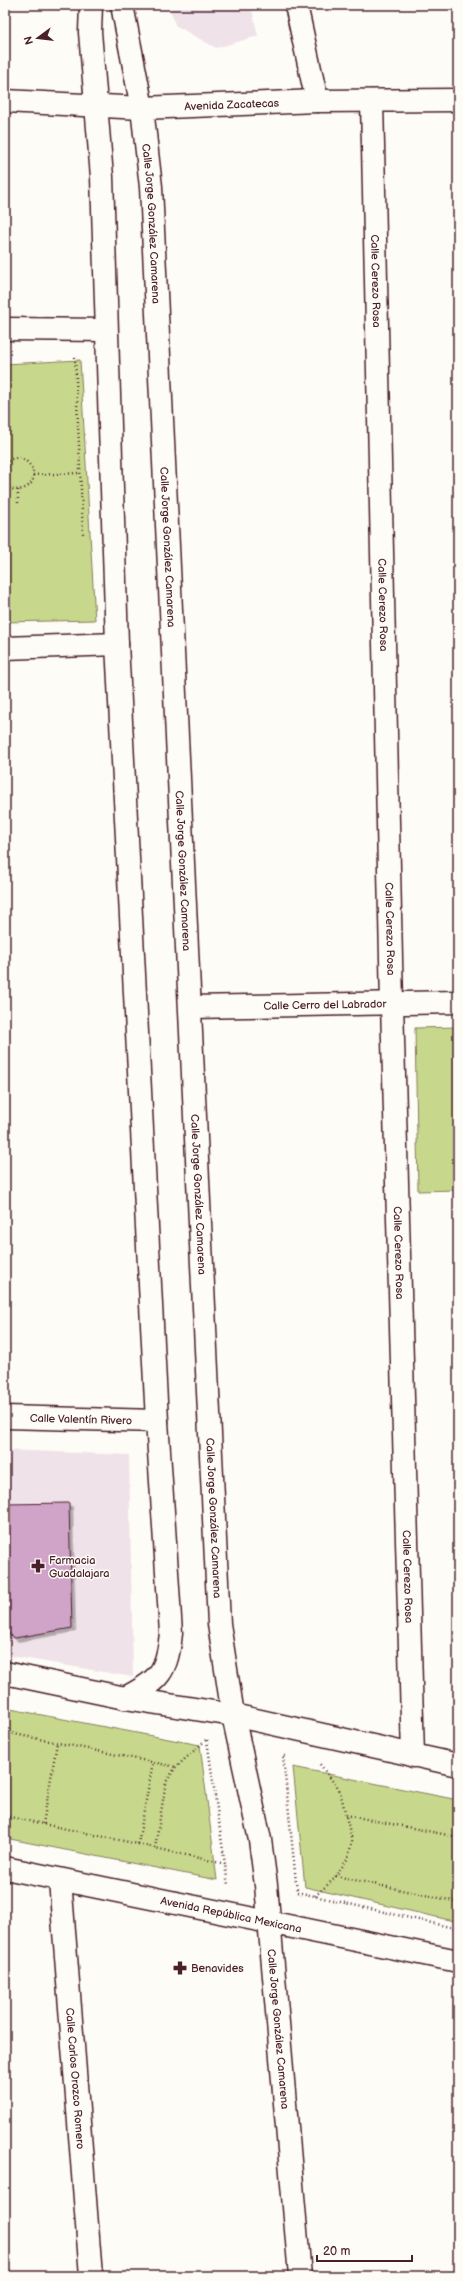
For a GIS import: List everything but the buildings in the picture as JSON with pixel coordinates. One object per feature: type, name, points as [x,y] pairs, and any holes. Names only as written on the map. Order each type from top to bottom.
[{"type":"street","points":[[91,5],[90,32],[102,177],[117,644],[157,1421],[171,1633],[169,1650],[163,1670],[155,1680],[125,1698]]},
{"type":"street","name":"Calle Jorge González Camarena","points":[[122,5],[142,108],[151,186],[219,1624],[233,1715],[260,1840],[266,1885],[268,1923],[300,2276]]},
{"type":"street","points":[[296,5],[317,101]]},
{"type":"street","name":"Avenida Zacatecas","points":[[5,101],[142,108],[317,101],[458,100]]},
{"type":"street","name":"Calle Cerezo Rosa","points":[[372,101],[392,1004],[413,1756]]},
{"type":"street","points":[[5,329],[106,330]]},
{"type":"street","points":[[5,648],[117,644]]},
{"type":"street","name":"Calle Cerro del Labrador","points":[[191,1007],[458,1002]]},
{"type":"street","name":"Calle Valentín Rivero","points":[[5,1417],[157,1421]]},
{"type":"street","points":[[5,1674],[125,1698],[233,1715],[458,1765]]},
{"type":"street","name":"Avenida República Mexicana","points":[[5,1868],[268,1923],[458,1960]]},
{"type":"street","name":"Calle Carlos Orozco Romero","points":[[60,1880],[91,2276]]},
{"type":"path","points":[[75,354],[84,536]]},
{"type":"path","points":[[5,464],[11,459],[21,458],[30,463],[33,475],[28,486],[18,490],[13,490],[5,484]]},
{"type":"path","points":[[33,475],[80,473]]},
{"type":"path","points":[[18,490],[18,503]]},
{"type":"path","points":[[5,1732],[176,1767]]},
{"type":"path","points":[[199,1737],[207,1739]]},
{"type":"path","points":[[155,1848],[166,1782],[176,1767],[207,1739]]},
{"type":"path","points":[[207,1739],[228,1890]]},
{"type":"path","points":[[43,1824],[57,1743]]},
{"type":"path","points":[[290,1757],[283,1755],[297,1892],[458,1929]]},
{"type":"path","points":[[312,1761],[326,1764]]},
{"type":"path","points":[[138,1844],[153,1762]]},
{"type":"path","points":[[315,1896],[336,1876],[348,1858],[352,1841],[340,1791],[318,1763]]},
{"type":"path","points":[[346,1815],[458,1837]]},
{"type":"path","points":[[5,1816],[225,1864]]},
{"type":"path","points":[[336,1876],[458,1902]]},
{"type":"shaded area","points":[[169,5],[251,5],[258,36],[216,48],[175,25]]},
{"type":"shaded area","points":[[5,1450],[129,1455],[133,1677],[5,1655]]},
{"type":"green space","points":[[80,360],[95,620],[5,622],[5,364]]},
{"type":"green space","points":[[458,1027],[458,1190],[418,1191],[415,1028]]},
{"type":"green space","points":[[5,1708],[200,1745],[217,1880],[5,1838]]},
{"type":"green space","points":[[293,1767],[458,1800],[458,1922],[305,1887]]},
{"type":"place","name":"Farmacia Guadalajara","points":[[38,1566]]},
{"type":"place","name":"Benavides","points":[[180,1968]]}]
